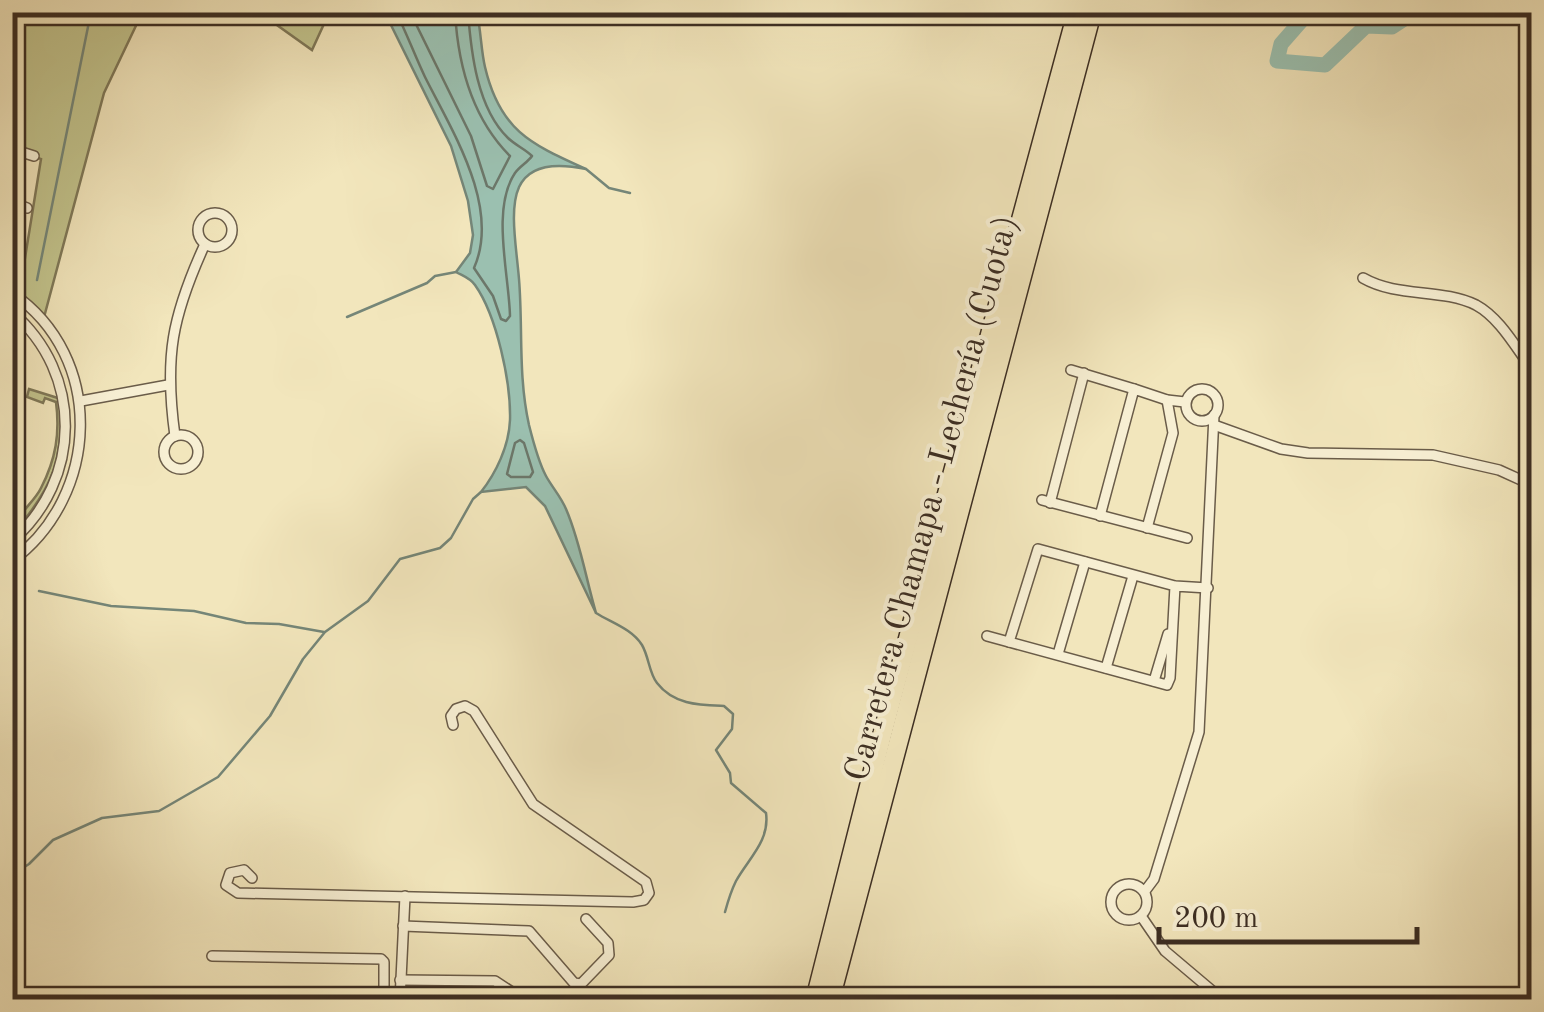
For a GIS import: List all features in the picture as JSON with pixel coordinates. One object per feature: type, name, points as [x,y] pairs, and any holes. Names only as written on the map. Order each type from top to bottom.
[{"type":"highway","name":"Carretera Chamapa - Lechería (Cuota)","points":[[830,1000],[1069,71],[1077,12]]},
{"type":"highway","name":"Carretera Chamapa - Lechería (Cuota)","points":[[815,1000],[882,735],[1069,71],[1092,12]]},
{"type":"street","points":[[12,148],[34,156]]},
{"type":"street","points":[[12,202],[28,208]]},
{"type":"street","points":[[176,436],[168,385],[174,326],[205,244]]},
{"type":"street","points":[[1363,278],[1405,293],[1456,299],[1476,306],[1497,322],[1532,370]]},
{"type":"street","points":[[12,293],[50,330],[71,368],[81,402],[81,445],[67,494],[45,531],[12,561]]},
{"type":"street","points":[[12,312],[27,324],[42,345],[66,410],[66,445],[58,476],[34,522],[12,541]]},
{"type":"street","points":[[1072,370],[1186,406],[1199,421],[1214,420],[1281,449],[1434,455],[1500,470],[1532,485]]},
{"type":"street","points":[[1084,374],[1046,502],[1187,538]]},
{"type":"street","points":[[66,410],[72,414],[81,402],[168,385]]},
{"type":"street","points":[[1100,516],[1134,389]]},
{"type":"street","points":[[1144,891],[1154,879],[1200,732],[1214,420],[1218,403],[1209,390],[1196,389],[1186,406],[1171,417]]},
{"type":"street","points":[[64,396],[69,391],[81,402]]},
{"type":"street","points":[[1147,528],[1173,433],[1167,400]]},
{"type":"street","points":[[1008,642],[1032,547],[1174,586],[1208,588]]},
{"type":"street","points":[[1058,654],[1086,562]]},
{"type":"street","points":[[1106,668],[1133,576]]},
{"type":"street","points":[[987,636],[1171,686],[1174,586]]},
{"type":"street","points":[[1154,682],[1172,621]]},
{"type":"street","points":[[252,878],[244,870],[236,870],[230,873],[226,885],[238,894],[644,900],[649,893],[646,882],[638,875],[533,804],[474,710],[465,706],[456,709],[450,716],[453,725]]},
{"type":"street","points":[[1136,884],[1144,891],[1146,908],[1141,916],[1131,920],[1120,918],[1112,910],[1115,889],[1136,884]]},
{"type":"street","points":[[400,1000],[405,896]]},
{"type":"street","points":[[1141,916],[1165,952],[1223,1000]]},
{"type":"street","points":[[404,926],[529,931],[574,983],[581,984],[608,954],[608,943],[586,919]]},
{"type":"street","points":[[212,956],[380,960],[384,962],[384,1000]]},
{"type":"street","points":[[400,980],[495,982],[524,1000]]},
{"type":"green space","points":[[13,13],[142,13],[104,93],[43,321],[12,293],[13,286],[20,289],[41,159],[13,149],[19,121],[13,119]]},
{"type":"green space","points":[[260,13],[329,13],[312,50]]},
{"type":"green space","points":[[29,389],[61,399],[60,440],[47,487],[13,534],[16,522],[46,477],[57,435],[56,402],[45,398],[43,403],[27,397]]},
{"type":"water","points":[[385,13],[477,13],[491,89],[509,121],[534,143],[586,169],[557,166],[536,170],[523,180],[516,194],[514,213],[522,370],[529,425],[543,470],[571,521],[596,613],[545,506],[526,487],[481,492],[501,459],[509,430],[505,369],[483,298],[473,283],[456,272],[470,253],[473,235],[468,201],[451,146]]},
{"type":"waterway","points":[[37,280],[91,12]]},
{"type":"waterway","points":[[1309,12],[1281,44],[1277,61],[1325,65],[1366,26],[1392,27],[1415,12]]},
{"type":"waterway","points":[[586,169],[609,188],[630,193]]},
{"type":"waterway","points":[[347,317],[435,276],[456,272]]},
{"type":"waterway","points":[[12,875],[53,840],[102,818],[159,811],[218,777],[270,716],[303,659],[325,632],[368,601],[400,559],[440,548],[481,492]]},
{"type":"waterway","points":[[39,591],[111,606],[194,611],[246,623],[324,632]]},
{"type":"waterway","points":[[596,613],[638,639],[654,679],[671,696],[724,706],[733,714],[732,729],[716,750],[730,773],[731,783],[766,813],[766,823],[761,841],[734,885],[725,912]]}]
